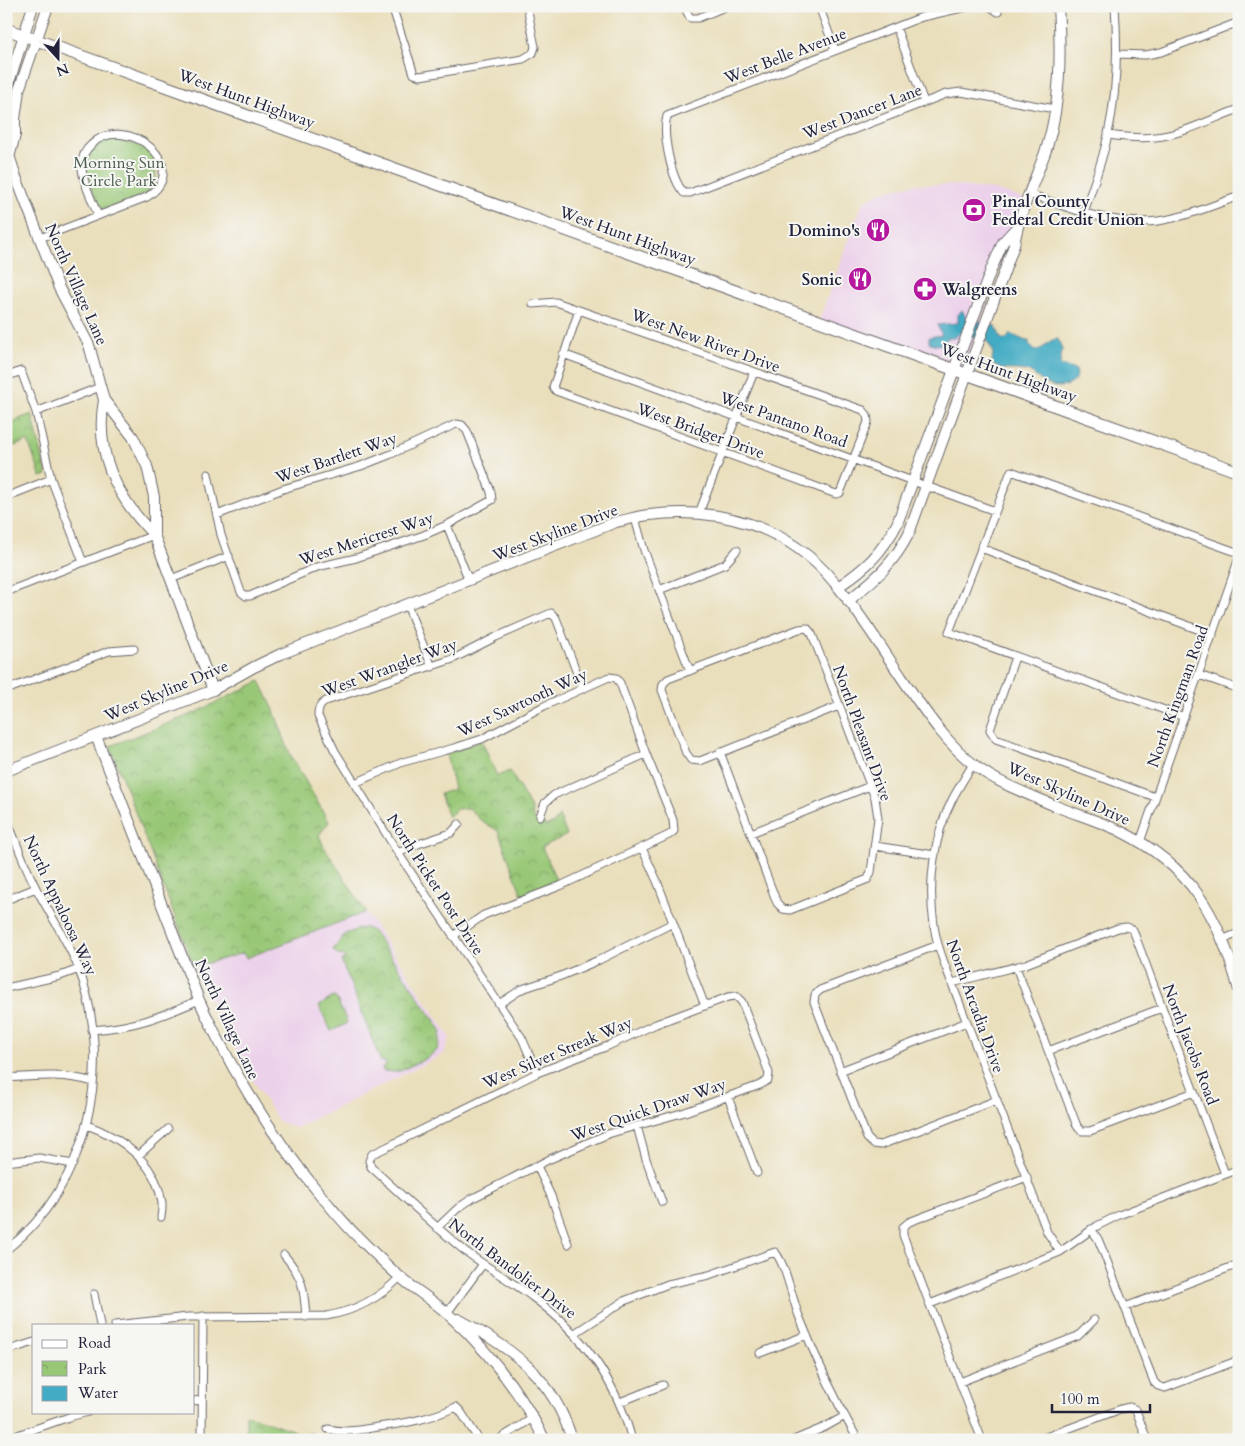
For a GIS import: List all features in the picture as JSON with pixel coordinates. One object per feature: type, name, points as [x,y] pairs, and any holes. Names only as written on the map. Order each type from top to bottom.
[{"type":"main road","name":"West Hunt Highway","points":[[6,29],[1239,472]]},
{"type":"street","points":[[6,92],[33,6]]},
{"type":"street","name":"North Village Lane","points":[[48,6],[19,90],[15,119],[16,135],[8,151],[16,177],[59,288],[88,345],[104,400],[121,419],[133,437],[147,466],[154,498],[154,535]]},
{"type":"street","points":[[392,6],[414,74],[420,76],[523,59],[532,54],[535,47],[527,6]]},
{"type":"street","points":[[684,6],[690,18],[698,18],[727,6]]},
{"type":"street","points":[[818,6],[835,50]]},
{"type":"street","name":"West Belle Avenue","points":[[684,193],[678,187],[671,164],[664,125],[667,116],[922,17],[971,6]]},
{"type":"street","points":[[990,6],[998,12]]},
{"type":"street","points":[[848,601],[878,576],[896,557],[909,533],[1014,245],[1016,228],[1048,144],[1055,108],[1060,70],[1058,6]]},
{"type":"street","points":[[1084,212],[1108,135],[1111,117],[1116,54],[1115,6]]},
{"type":"street","points":[[1116,54],[1146,55],[1161,52],[1239,22]]},
{"type":"street","points":[[896,27],[924,102]]},
{"type":"street","name":"West Dancer Lane","points":[[684,193],[690,193],[946,94],[961,92],[1055,108]]},
{"type":"street","points":[[1108,135],[1155,137],[1173,134],[1239,109]]},
{"type":"street","points":[[40,238],[98,216],[147,197],[155,192],[162,175],[162,166],[160,156],[146,143],[122,134],[101,136],[85,151],[82,169],[98,216]]},
{"type":"street","points":[[1030,194],[1084,212],[1129,222],[1157,221],[1203,210],[1239,196]]},
{"type":"street","points":[[838,587],[862,571],[875,558],[888,541],[897,524],[978,303],[1003,242],[1016,228]]},
{"type":"street","name":"West New River Drive","points":[[533,304],[556,302],[863,410],[867,415],[868,422],[854,459]]},
{"type":"street","points":[[563,354],[579,310]]},
{"type":"street","name":"West Bridger Drive","points":[[563,354],[553,387],[556,391],[836,494],[840,493],[854,459]]},
{"type":"street","name":"West Pantano Road","points":[[563,354],[995,511]]},
{"type":"street","points":[[6,377],[21,372],[36,412],[52,479],[84,562]]},
{"type":"street","points":[[699,513],[754,372]]},
{"type":"street","points":[[36,412],[100,387]]},
{"type":"street","name":"North Village Lane","points":[[104,400],[102,439],[111,475],[130,508],[154,535],[214,690]]},
{"type":"street","name":"West Bartlett Way","points":[[217,515],[283,489],[362,466],[456,424],[462,425]]},
{"type":"street","name":"West Mericrest Way","points":[[229,556],[242,592],[246,596],[250,596],[317,567],[389,548],[447,525],[492,500],[491,492],[467,431],[462,425]]},
{"type":"street","points":[[1184,717],[949,632],[1011,471],[1239,553]]},
{"type":"street","points":[[171,579],[229,556],[221,535],[208,474]]},
{"type":"street","points":[[6,497],[52,479]]},
{"type":"street","name":"West Skyline Drive","points":[[6,770],[214,690],[266,661],[616,522],[670,513],[723,515],[782,538],[810,558],[838,587],[931,720],[950,743],[973,764],[1008,786],[1118,830],[1150,848],[1183,876],[1208,908],[1224,939],[1239,990]]},
{"type":"street","points":[[635,518],[644,550],[690,671],[668,679],[663,684],[662,690],[686,753],[691,760],[700,761],[839,706]]},
{"type":"street","points":[[447,525],[469,581]]},
{"type":"street","points":[[6,592],[154,535]]},
{"type":"street","points":[[981,548],[1213,635]]},
{"type":"street","points":[[659,590],[725,564],[737,550]]},
{"type":"street","name":"North Kingman Road","points":[[1140,842],[1239,558]]},
{"type":"street","points":[[407,606],[432,667]]},
{"type":"street","name":"West Wrangler Way","points":[[318,709],[326,701],[341,695],[432,667],[551,613],[556,618],[583,689]]},
{"type":"street","name":"North Pleasant Drive","points":[[690,671],[799,628],[807,628],[812,634],[875,798],[878,818],[871,872],[868,879],[790,910],[783,909],[777,903],[751,833]]},
{"type":"street","points":[[6,690],[109,651],[134,649]]},
{"type":"street","points":[[1015,657],[990,730],[996,739],[1156,796]]},
{"type":"street","points":[[1199,675],[1239,689]]},
{"type":"street","name":"West Sawtooth Way","points":[[355,783],[402,762],[482,739],[544,706],[609,677],[616,678],[620,683],[646,754]]},
{"type":"street","name":"North Picket Post Drive","points":[[318,709],[318,716],[335,751],[398,853],[522,1038],[537,1072]]},
{"type":"street","name":"North Village Lane","points":[[96,736],[199,1000],[232,1066],[280,1143],[310,1183],[358,1237],[400,1277],[446,1313],[488,1353],[532,1418],[544,1440]]},
{"type":"street","points":[[720,752],[751,833],[870,786]]},
{"type":"street","points":[[453,936],[484,915],[560,886],[674,831],[673,820],[646,754],[554,795],[545,803],[540,816]]},
{"type":"street","name":"North Arcadia Drive","points":[[973,764],[951,802],[938,837],[932,890],[934,925],[938,945],[1047,1232],[1060,1252]]},
{"type":"street","name":"North Appaloosa Way","points":[[6,817],[36,888],[70,948],[79,969],[90,1007],[94,1060],[87,1125],[73,1164],[54,1199],[40,1217],[25,1234],[6,1250]]},
{"type":"street","points":[[398,853],[451,832],[459,824]]},
{"type":"street","points":[[875,846],[935,855]]},
{"type":"street","points":[[642,848],[657,881],[705,1006]]},
{"type":"street","points":[[6,900],[36,888]]},
{"type":"street","points":[[499,1004],[522,989],[599,960],[673,923]]},
{"type":"street","name":"North Jacobs Road","points":[[1016,967],[1118,928],[1127,926],[1133,930],[1225,1174]]},
{"type":"street","points":[[1224,939],[1239,933]]},
{"type":"street","points":[[938,945],[820,990],[815,995],[814,1002],[867,1138],[873,1144],[881,1145],[997,1100]]},
{"type":"street","points":[[952,983],[1016,967],[1077,1126],[1082,1131],[1090,1131],[1194,1092]]},
{"type":"street","points":[[6,988],[60,976],[79,969]]},
{"type":"street","name":"West Silver Streak Way","points":[[369,1161],[372,1154],[537,1072],[608,1046],[656,1024],[728,997],[736,996],[742,1002],[768,1072],[768,1080]]},
{"type":"street","points":[[92,1030],[116,1028],[158,1018],[199,1000]]},
{"type":"street","points":[[1048,1051],[1162,1008]]},
{"type":"street","points":[[840,1070],[967,1022]]},
{"type":"street","points":[[6,1078],[42,1076],[82,1079],[93,1082]]},
{"type":"street","name":"West Quick Draw Way","points":[[437,1228],[458,1208],[473,1198],[591,1141],[685,1112],[760,1085],[768,1080]]},
{"type":"street","points":[[728,1096],[757,1173]]},
{"type":"street","points":[[87,1125],[106,1132],[122,1142],[138,1156],[158,1185],[162,1200],[161,1217]]},
{"type":"street","points":[[637,1126],[646,1159],[662,1202]]},
{"type":"street","points":[[138,1156],[168,1129]]},
{"type":"street","points":[[6,1162],[40,1158],[73,1164]]},
{"type":"street","name":"North Bandolier Drive","points":[[369,1161],[371,1167],[437,1228],[483,1264],[546,1306],[574,1333],[596,1360],[620,1402],[632,1440]]},
{"type":"street","points":[[536,1166],[551,1196],[568,1244]]},
{"type":"street","points":[[930,1304],[1060,1252],[1092,1229],[1119,1215],[1239,1169]]},
{"type":"street","points":[[982,1440],[903,1235],[903,1228],[909,1222],[1027,1177]]},
{"type":"street","points":[[1092,1229],[1101,1245],[1154,1382],[1158,1386],[1165,1388],[1239,1360]]},
{"type":"street","points":[[574,1333],[624,1301],[668,1284],[709,1275],[775,1252],[782,1263],[807,1335],[844,1416],[858,1440]]},
{"type":"street","points":[[284,1255],[296,1269],[302,1281],[306,1317]]},
{"type":"street","points":[[446,1313],[483,1264]]},
{"type":"street","points":[[1125,1307],[1239,1264]]},
{"type":"street","points":[[123,1324],[203,1316],[306,1317],[344,1313],[376,1299],[400,1277]]},
{"type":"street","points":[[94,1294],[100,1324]]},
{"type":"street","name":"North Village Lane","points":[[446,1313],[512,1352],[526,1364],[547,1388],[558,1406],[572,1440]]},
{"type":"street","points":[[202,1440],[198,1400],[203,1316]]},
{"type":"street","points":[[960,1382],[1078,1336],[1094,1320]]},
{"type":"street","points":[[760,1353],[807,1335]]},
{"type":"street","points":[[6,1351],[32,1343]]},
{"type":"street","points":[[620,1402],[663,1385]]},
{"type":"street","points":[[328,1429],[342,1432],[414,1422],[432,1418],[456,1406],[479,1440]]},
{"type":"street","points":[[1038,1440],[1130,1407],[1136,1410],[1147,1440]]},
{"type":"street","points":[[6,1440],[80,1414]]},
{"type":"street","points":[[794,1440],[825,1427],[844,1416]]},
{"type":"street","points":[[498,1440],[532,1418]]},
{"type":"shaded area","points":[[914,184],[951,185],[996,190],[1028,200],[1004,254],[963,371],[819,321],[864,201],[881,192]]},
{"type":"shaded area","points":[[366,912],[450,1037],[444,1054],[296,1128],[278,1121],[249,1074],[205,992],[194,967],[244,953],[247,958]]},
{"type":"green space","name":"Morning Sun Circle Park","points":[[109,138],[142,146],[154,158],[156,178],[148,191],[141,196],[99,212],[85,168],[94,146]]},
{"type":"green space","points":[[32,414],[47,475],[41,477],[28,441],[6,449],[6,424]]},
{"type":"green space","points":[[260,681],[273,708],[290,754],[329,822],[319,835],[323,845],[366,912],[246,958],[243,953],[194,967],[110,746],[195,713]]},
{"type":"green space","points":[[482,741],[497,776],[510,771],[532,810],[533,818],[547,826],[554,823],[559,816],[567,835],[542,847],[557,882],[522,895],[498,831],[479,819],[469,808],[457,809],[448,817],[440,794],[454,789],[446,754]]},
{"type":"green space","points":[[367,928],[375,933],[441,1030],[437,1050],[427,1058],[400,1071],[383,1071],[382,1067],[386,1065],[384,1061],[381,1062],[341,960],[345,959],[343,955],[339,956],[333,950],[345,934]]},
{"type":"green space","points":[[333,997],[336,998],[347,1022],[331,1031],[319,1006]]},
{"type":"green space","points":[[246,1414],[303,1434],[312,1433],[317,1440],[246,1440]]},
{"type":"water","points":[[962,310],[966,318],[996,326],[1001,339],[1007,339],[1010,334],[1029,341],[1034,350],[1042,348],[1054,339],[1058,339],[1062,349],[1060,365],[1076,370],[1077,375],[1073,383],[1059,387],[1054,386],[1046,384],[1029,372],[996,367],[992,364],[993,351],[987,341],[960,332],[954,338],[947,338],[944,344],[935,345],[929,342],[929,337],[942,335],[937,325],[958,323],[958,315]]},
{"type":"place","name":"Pinal County Federal Credit Union","points":[[974,210]]},
{"type":"place","name":"Domino's","points":[[878,230]]},
{"type":"place","name":"Sonic","points":[[860,279]]},
{"type":"place","name":"Walgreens","points":[[925,289]]}]
